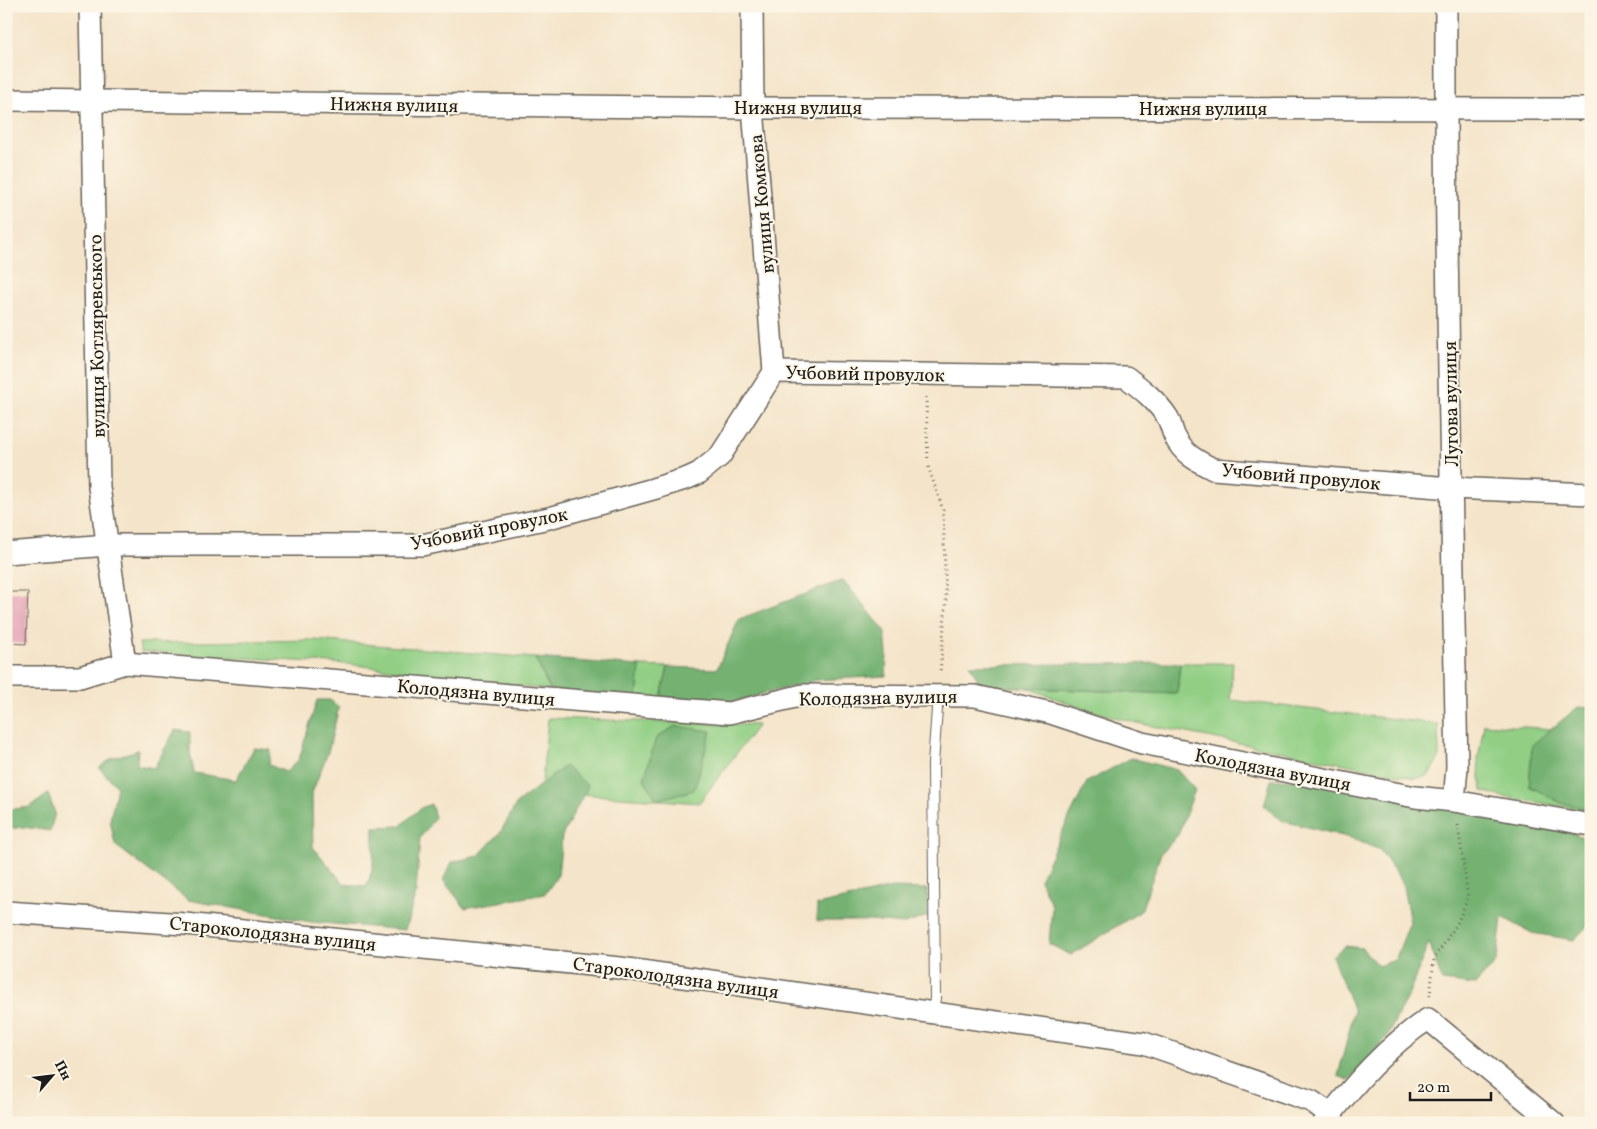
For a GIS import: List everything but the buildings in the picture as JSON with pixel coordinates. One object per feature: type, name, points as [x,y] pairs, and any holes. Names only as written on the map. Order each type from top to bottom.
[{"type":"street","name":"вулиця Котляревського","points":[[90,6],[99,487],[126,663]]},
{"type":"street","name":"вулиця Комкова","points":[[752,6],[753,108],[774,372]]},
{"type":"street","name":"Лугова вулиця","points":[[1446,6],[1451,488],[1457,767],[1454,802]]},
{"type":"street","name":"Нижня вулиця","points":[[6,100],[753,108],[1591,109]]},
{"type":"street","name":"Учбовий провулок","points":[[6,554],[108,545],[422,545],[549,518],[653,489],[699,473],[720,456],[774,372],[1126,377],[1146,391],[1160,408],[1168,419],[1175,438],[1190,457],[1213,469],[1451,488],[1591,494]]},
{"type":"street","name":"Колодязна вулиця","points":[[6,677],[80,676],[126,663],[729,713],[803,695],[975,696],[1051,713],[1142,743],[1414,797],[1591,825]]},
{"type":"street","name":"Староколодязна вулиця","points":[[6,912],[185,924],[620,968],[1144,1043],[1310,1101],[1327,1118]]},
{"type":"street","points":[[1327,1118],[1372,1066],[1408,1032],[1428,1019],[1554,1123]]},
{"type":"lane","points":[[933,1013],[935,998],[933,764],[938,695]]},
{"type":"path","points":[[925,374],[928,466],[943,510],[946,602],[938,695]]},
{"type":"path","points":[[1428,1019],[1434,959],[1457,924],[1468,897],[1454,802]]},
{"type":"green space","points":[[843,580],[885,631],[887,653],[886,676],[817,680],[732,702],[661,697],[668,667],[717,669],[739,619]]},
{"type":"green space","points":[[314,640],[535,658],[550,690],[348,664],[141,652],[139,643]]},
{"type":"green space","points":[[535,658],[640,666],[637,699],[550,690]]},
{"type":"green space","points":[[1180,663],[1233,663],[1230,700],[1438,724],[1439,758],[1428,776],[1415,778],[1137,723],[1081,708],[1028,688],[1177,694]]},
{"type":"green space","points":[[1180,663],[1177,694],[981,686],[970,665]]},
{"type":"green space","points":[[640,666],[668,667],[661,697],[637,699]]},
{"type":"green space","points":[[317,700],[330,700],[339,707],[328,752],[312,793],[313,847],[344,884],[367,886],[373,867],[374,827],[400,826],[421,808],[431,804],[435,817],[420,838],[416,892],[405,930],[311,922],[188,900],[115,845],[110,820],[117,787],[99,768],[112,758],[138,750],[137,765],[154,768],[175,730],[190,732],[190,752],[194,773],[236,780],[254,748],[271,750],[269,765],[286,772],[299,759]]},
{"type":"green space","points":[[1578,707],[1591,708],[1591,809],[1561,803],[1529,786],[1532,745]]},
{"type":"green space","points":[[548,718],[758,725],[699,803],[541,791]]},
{"type":"green space","points":[[1484,724],[1591,732],[1591,811],[1503,797],[1482,791],[1478,760]]},
{"type":"green space","points":[[675,726],[711,731],[694,790],[657,800],[644,779],[656,738]]},
{"type":"green space","points":[[1131,758],[1177,770],[1195,790],[1178,835],[1161,853],[1141,911],[1071,955],[1049,944],[1052,906],[1040,880],[1087,782]]},
{"type":"green space","points":[[565,766],[588,786],[562,836],[558,875],[545,894],[465,908],[443,880],[452,862],[478,856],[500,833],[517,803]]},
{"type":"green space","points":[[1292,779],[1533,819],[1591,840],[1591,922],[1574,940],[1532,933],[1502,917],[1497,961],[1475,985],[1442,981],[1429,942],[1410,991],[1387,1037],[1349,1080],[1338,1076],[1354,1011],[1332,956],[1345,946],[1362,948],[1378,966],[1395,960],[1410,922],[1402,882],[1380,850],[1351,838],[1283,821],[1264,806],[1271,780]]},
{"type":"green space","points":[[48,794],[55,813],[50,831],[24,827],[6,829],[6,810],[30,807]]},
{"type":"green space","points":[[892,888],[927,889],[928,916],[905,924],[869,921],[817,921],[817,905]]}]
